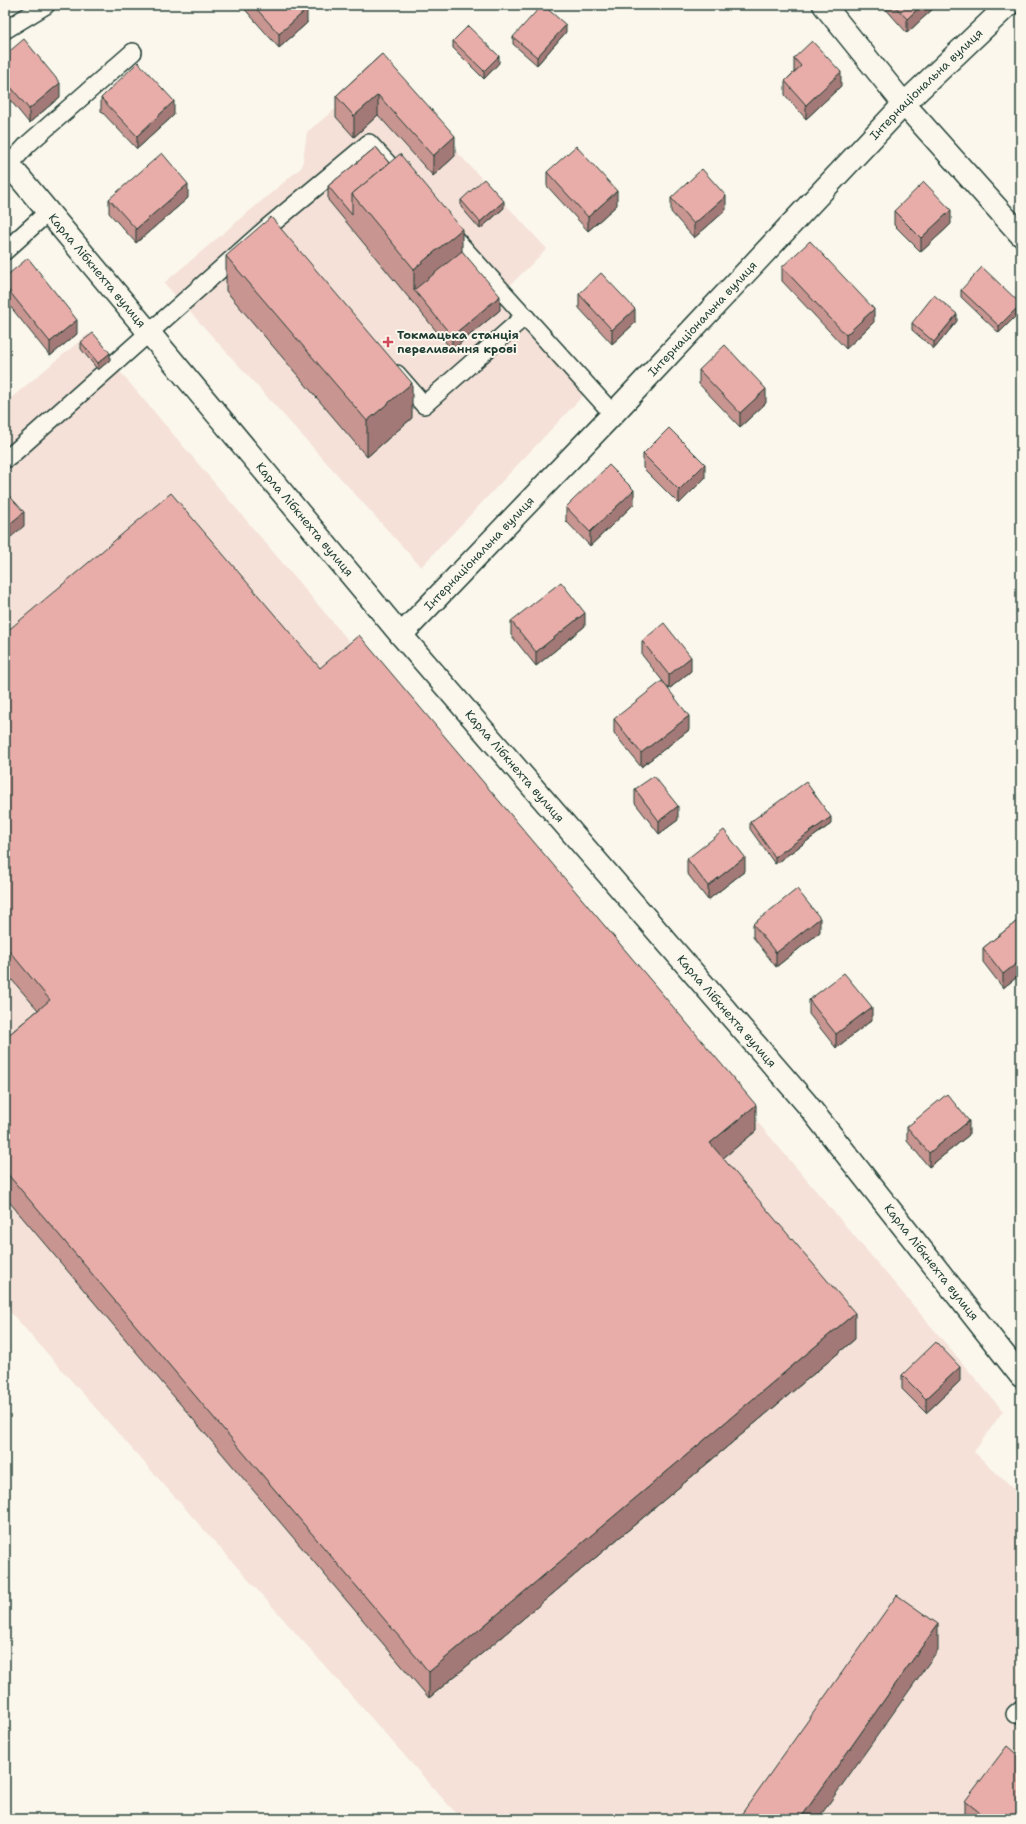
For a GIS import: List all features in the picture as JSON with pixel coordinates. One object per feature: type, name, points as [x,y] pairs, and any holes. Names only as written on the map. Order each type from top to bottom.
[{"type":"street","points":[[824,5],[904,104],[1021,235]]},
{"type":"street","name":"Інтернаціональна вулиця","points":[[401,635],[614,414],[904,104],[1008,5]]},
{"type":"street","name":"Карла Лібкнехта вулиця","points":[[7,162],[401,635],[806,1103],[1014,1352],[1021,1376]]},
{"type":"lane","points":[[5,30],[46,5]]},
{"type":"lane","points":[[7,162],[133,52]]},
{"type":"lane","points":[[5,454],[8,458],[114,365],[148,332],[273,233],[369,143],[400,178]]},
{"type":"lane","points":[[5,251],[48,212]]},
{"type":"lane","points":[[437,218],[614,414]]},
{"type":"lane","points":[[388,363],[424,405],[525,316]]},
{"type":"shaded area","name":"Токмацька станція переливання крові","points":[[382,71],[547,249],[508,287],[596,382],[421,567],[164,283],[302,167],[307,132]]},
{"type":"shaded area","points":[[88,334],[1003,1411],[974,1452],[1021,1496],[1021,1819],[461,1819],[5,1306],[5,403]]},
{"type":"building","points":[[253,5],[304,5],[307,9],[279,34]]},
{"type":"building","points":[[542,5],[566,25],[537,57],[513,37]]},
{"type":"building","points":[[894,5],[922,5],[907,19]]},
{"type":"building","points":[[468,26],[499,56],[484,71],[453,41]]},
{"type":"building","points":[[24,39],[60,83],[29,109],[5,80],[5,55]]},
{"type":"building","points":[[812,41],[841,72],[806,105],[785,81],[801,66],[794,58]]},
{"type":"building","points":[[382,54],[455,136],[433,156],[378,95],[354,116],[336,96]]},
{"type":"building","points":[[138,62],[174,101],[137,136],[101,98]]},
{"type":"building","points":[[576,146],[617,191],[588,217],[547,172]]},
{"type":"building","points":[[376,147],[389,163],[352,194],[352,215],[328,186]]},
{"type":"building","points":[[162,153],[188,184],[136,229],[109,199]]},
{"type":"building","points":[[400,154],[462,229],[414,269],[352,194]]},
{"type":"building","points":[[702,169],[726,196],[694,224],[671,198]]},
{"type":"building","points":[[484,179],[504,201],[480,222],[461,200]]},
{"type":"building","points":[[924,182],[951,210],[921,238],[894,211]]},
{"type":"building","points":[[271,217],[412,383],[367,421],[226,256]]},
{"type":"building","points":[[810,241],[874,309],[846,335],[782,267]]},
{"type":"building","points":[[462,251],[500,296],[452,336],[414,290]]},
{"type":"building","points":[[28,258],[77,320],[50,342],[5,286],[5,277]]},
{"type":"building","points":[[982,267],[1021,304],[999,326],[961,290]]},
{"type":"building","points":[[601,273],[635,309],[612,330],[579,294]]},
{"type":"building","points":[[934,295],[957,314],[934,342],[912,323]]},
{"type":"building","points":[[93,333],[110,353],[98,363],[81,342]]},
{"type":"building","points":[[725,345],[766,389],[740,413],[699,370]]},
{"type":"building","points":[[1021,426],[1021,433],[1017,430]]},
{"type":"building","points":[[669,428],[705,464],[679,490],[643,454]]},
{"type":"building","points":[[609,465],[634,490],[590,532],[566,507]]},
{"type":"building","points":[[5,491],[24,512],[5,528]]},
{"type":"building","points":[[171,493],[320,668],[359,635],[756,1105],[710,1143],[855,1313],[429,1672],[5,1171],[5,1038],[50,1000],[5,946],[5,633]]},
{"type":"building","points":[[561,582],[585,613],[536,652],[511,621]]},
{"type":"building","points":[[664,623],[691,657],[669,675],[642,641]]},
{"type":"building","points":[[662,681],[689,716],[641,753],[614,719]]},
{"type":"building","points":[[654,776],[678,806],[659,821],[635,789]]},
{"type":"building","points":[[806,782],[831,817],[775,857],[750,822]]},
{"type":"building","points":[[724,830],[745,857],[708,886],[687,859]]},
{"type":"building","points":[[797,889],[820,918],[776,953],[753,924]]},
{"type":"building","points":[[1021,918],[1021,960],[1003,974],[983,948]]},
{"type":"building","points":[[844,973],[872,1007],[836,1034],[809,1000]]},
{"type":"building","points":[[947,1094],[969,1121],[929,1153],[907,1127]]},
{"type":"building","points":[[936,1342],[960,1367],[926,1399],[902,1375]]},
{"type":"building","points":[[897,1595],[938,1624],[800,1819],[738,1819]]},
{"type":"building","points":[[1007,1746],[1021,1758],[1021,1819],[988,1819],[965,1801]]},
{"type":"place","name":"Токмацька станція переливання крові","points":[[388,342]]}]
